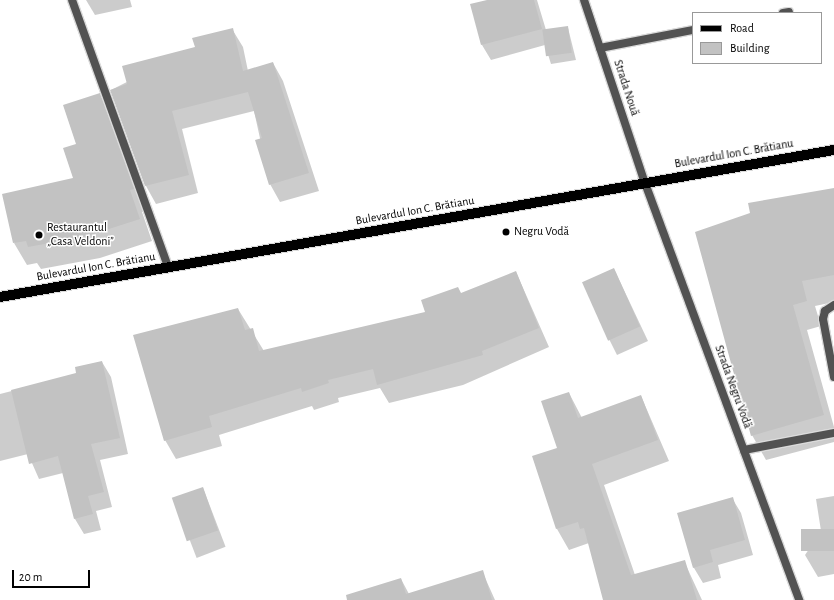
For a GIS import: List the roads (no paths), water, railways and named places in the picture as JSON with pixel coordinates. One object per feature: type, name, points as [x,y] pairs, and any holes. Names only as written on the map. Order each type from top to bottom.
[{"type":"main road","name":"Bulevardul Ion C. Brătianu","points":[[0,297],[834,150]]},
{"type":"street","points":[[72,0],[168,267]]},
{"type":"street","name":"Strada Nouă","points":[[584,0],[645,183]]},
{"type":"street","points":[[600,48],[692,30]]},
{"type":"street","name":"Strada Negru Vodă","points":[[645,183],[799,600]]},
{"type":"street","points":[[834,306],[825,311],[823,319],[834,377]]},
{"type":"street","points":[[744,450],[834,433]]},
{"type":"place","name":"Negru Vodă","points":[[506,232]]},
{"type":"place","name":"Restaurantul „Casa Veldoni”","points":[[39,235]]}]
